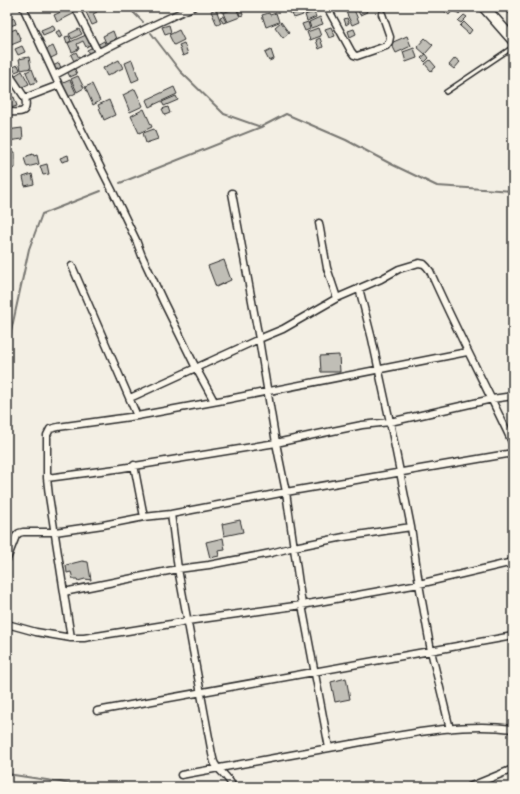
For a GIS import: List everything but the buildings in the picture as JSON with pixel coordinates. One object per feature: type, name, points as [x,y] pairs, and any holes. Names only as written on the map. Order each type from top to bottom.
[{"type":"main road","points":[[484,7],[513,40]]},
{"type":"street","points":[[23,7],[59,85],[136,240],[163,301],[214,401]]},
{"type":"street","points":[[75,7],[98,52]]},
{"type":"street","points":[[55,76],[98,52],[193,7]]},
{"type":"street","points":[[327,7],[351,51],[357,56],[386,46],[389,42],[390,37],[382,14]]},
{"type":"street","points":[[7,71],[25,98],[26,104],[24,111],[7,112]]},
{"type":"street","points":[[25,98],[59,85]]},
{"type":"street","points":[[232,193],[286,492],[302,605],[329,748]]},
{"type":"street","points":[[319,223],[327,268],[337,298]]},
{"type":"street","points":[[130,398],[259,338],[283,330],[337,298],[381,279],[399,269],[419,263],[424,264],[430,271],[467,352],[492,399],[513,444]]},
{"type":"street","points":[[72,266],[138,416]]},
{"type":"street","points":[[359,288],[390,422],[411,527],[419,584],[450,729]]},
{"type":"street","points":[[72,638],[51,513],[47,478],[46,435],[50,429],[138,416],[236,398],[467,352]]},
{"type":"street","points":[[47,478],[116,469],[276,443],[325,432],[390,422],[492,399],[513,396]]},
{"type":"street","points":[[7,559],[16,536],[23,532],[55,532],[103,525],[513,453]]},
{"type":"street","points":[[134,465],[144,517]]},
{"type":"street","points":[[171,514],[178,569],[214,763],[226,775],[233,787]]},
{"type":"street","points":[[64,592],[178,569],[256,556],[344,537],[411,527]]},
{"type":"street","points":[[7,624],[36,632],[72,638],[84,638],[188,621],[302,605],[419,584],[513,562]]},
{"type":"street","points":[[97,711],[513,636]]},
{"type":"street","points":[[181,775],[409,734],[450,729],[497,727],[513,729]]},
{"type":"street","points":[[469,787],[513,769]]},
{"type":"lane","points":[[446,92],[513,47]]},
{"type":"waterway","points":[[128,7],[143,22]]},
{"type":"waterway","points":[[151,33],[180,71],[224,114],[261,127]]},
{"type":"waterway","points":[[120,183],[261,127],[286,114],[346,140],[437,186],[513,191]]},
{"type":"waterway","points":[[7,350],[29,249],[42,214],[101,191]]},
{"type":"waterway","points":[[7,774],[83,787]]}]
